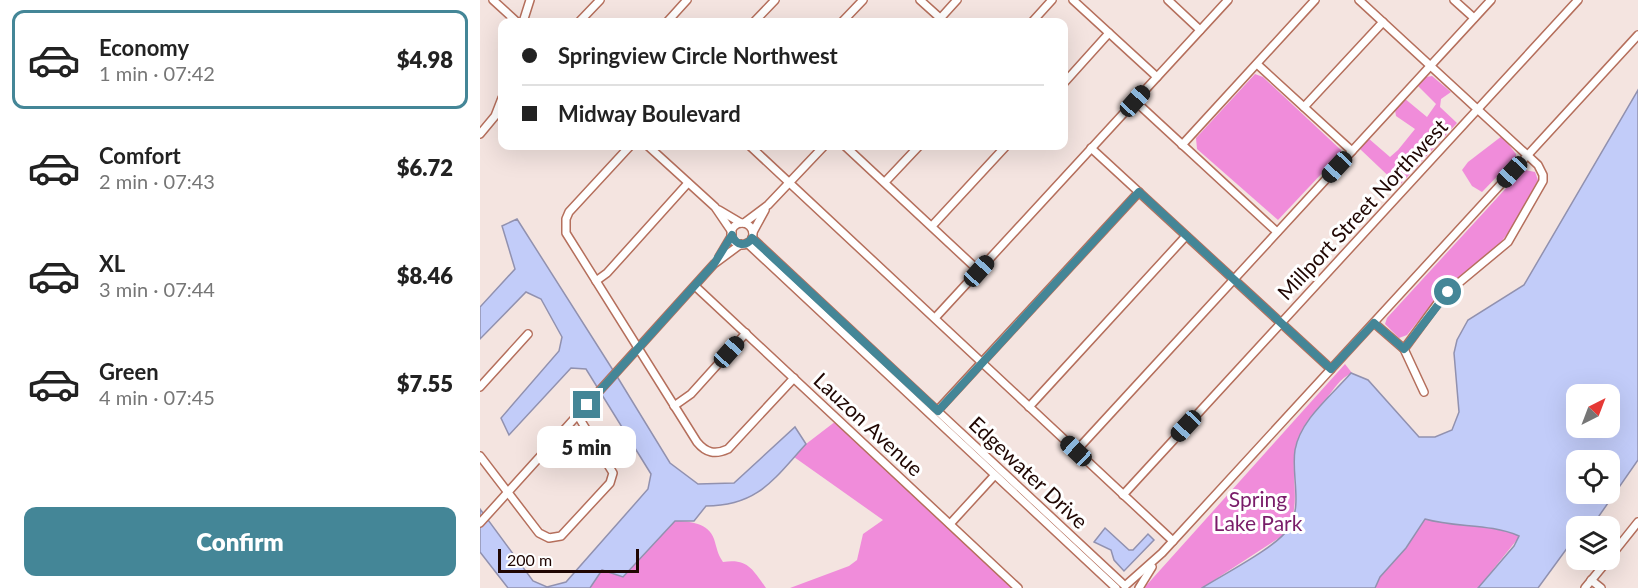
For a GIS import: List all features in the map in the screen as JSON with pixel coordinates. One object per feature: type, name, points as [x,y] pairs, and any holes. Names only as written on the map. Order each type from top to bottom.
[{"type":"street","points":[[525,18],[530,0]]},
{"type":"street","points":[[583,18],[600,0]]},
{"type":"street","points":[[671,18],[687,0]]},
{"type":"street","points":[[758,18],[775,0]]},
{"type":"street","points":[[846,18],[862,0]]},
{"type":"street","points":[[920,0],[937,18]]},
{"type":"street","points":[[941,18],[957,0]]},
{"type":"street","points":[[1036,18],[1052,0]]},
{"type":"street","points":[[1073,0],[1157,77]]},
{"type":"street","points":[[1168,0],[1200,30]]},
{"type":"street","points":[[935,318],[1228,0]]},
{"type":"street","points":[[1182,144],[1315,0]]},
{"type":"street","points":[[1359,0],[1542,169],[1543,181],[1511,237],[1504,246],[1443,296],[1404,349]]},
{"type":"street","points":[[1454,0],[1474,18]]},
{"type":"street","points":[[1076,451],[1491,0]]},
{"type":"street","name":"Millport Street Northwest","points":[[1123,495],[1578,0]]},
{"type":"street","points":[[495,2],[513,18]]},
{"type":"street","points":[[1304,107],[1383,22]]},
{"type":"street","points":[[1068,79],[1109,33]]},
{"type":"street","points":[[1124,587],[1162,553],[1638,35]]},
{"type":"street","points":[[1257,64],[1352,151]]},
{"type":"street","points":[[1135,101],[1277,232]]},
{"type":"street","points":[[480,134],[495,116],[498,108]]},
{"type":"street","points":[[1091,148],[1331,369]]},
{"type":"street","points":[[626,150],[566,219],[566,233],[702,447],[707,451],[721,452],[738,439],[794,378]]},
{"type":"street","points":[[652,150],[715,207],[751,227],[748,239]]},
{"type":"street","points":[[754,150],[1173,541]]},
{"type":"street","points":[[480,522],[714,264],[736,225],[768,205],[820,150]]},
{"type":"street","points":[[849,150],[979,271]]},
{"type":"street","points":[[885,182],[915,150]]},
{"type":"street","points":[[932,226],[1002,150]]},
{"type":"street","points":[[596,281],[607,273],[688,183]]},
{"type":"street","points":[[938,411],[1139,192]]},
{"type":"street","points":[[714,264],[748,239],[768,205]]},
{"type":"street","points":[[715,207],[736,242],[748,239]]},
{"type":"street","points":[[1029,407],[1186,236]]},
{"type":"street","name":"Edgewater Drive","points":[[748,239],[938,411],[1124,587]]},
{"type":"street","name":"Edgewater Drive","points":[[748,239],[994,476],[1124,587]]},
{"type":"street","name":"Lauzon Avenue","points":[[695,286],[1018,588]]},
{"type":"street","points":[[1374,323],[1404,349],[1424,392]]},
{"type":"street","points":[[674,406],[691,394],[746,333]]},
{"type":"street","points":[[480,387],[528,334]]},
{"type":"street","points":[[480,456],[539,533],[549,538],[561,536],[610,483],[613,472],[578,416]]},
{"type":"street","points":[[950,524],[994,476]]},
{"type":"street","points":[[1620,547],[1635,532],[1638,522]]},
{"type":"street","points":[[1139,588],[1162,553]]},
{"type":"street","points":[[1585,588],[1599,570]]},
{"type":"street","points":[[1591,580],[1601,588]]},
{"type":"green space","points":[[1255,74],[1263,77],[1341,150],[1341,153],[1278,220],[1197,149],[1196,138]]},
{"type":"green space","points":[[1432,76],[1451,92],[1441,99],[1440,107],[1457,123],[1399,186],[1360,149],[1368,138],[1390,157],[1398,150],[1415,129],[1396,116],[1395,110],[1404,98],[1427,117],[1436,104],[1418,86],[1426,77]]},
{"type":"green space","points":[[1502,136],[1516,157],[1482,192],[1472,186],[1462,170],[1468,162]]},
{"type":"green space","points":[[1525,170],[1535,172],[1538,180],[1509,232],[1501,242],[1443,290],[1407,335],[1399,338],[1385,324],[1387,318]]},
{"type":"green space","name":"Spring Lake Park","points":[[1345,364],[1352,373],[1341,381],[1311,416],[1297,443],[1294,461],[1293,516],[1282,536],[1202,588],[1144,588]]},
{"type":"green space","points":[[836,421],[1012,588],[790,588],[849,566],[857,560],[863,534],[883,520],[794,457],[806,444]]},
{"type":"green space","points":[[1425,519],[1496,529],[1520,536],[1478,588],[1375,588],[1380,577],[1406,548]]},
{"type":"green space","points":[[675,521],[692,522],[708,529],[723,562],[738,562],[749,567],[766,588],[590,588],[602,570],[623,577]]},
{"type":"water","points":[[1638,90],[1638,460],[1620,486],[1620,450],[1566,450],[1566,504],[1607,504],[1599,516],[1566,516],[1566,550],[1538,588],[1478,588],[1514,546],[1519,536],[1496,529],[1425,519],[1406,548],[1380,577],[1375,588],[1202,588],[1262,552],[1289,528],[1295,510],[1294,460],[1298,439],[1310,418],[1351,373],[1368,380],[1419,437],[1435,437],[1452,430],[1459,412],[1454,353],[1457,340],[1468,320],[1524,285]]},
{"type":"water","points":[[517,219],[670,463],[698,484],[734,483],[795,427],[806,444],[774,479],[752,496],[724,505],[706,506],[694,521],[675,521],[623,577],[602,570],[590,588],[508,588],[480,552],[480,509],[533,581],[547,587],[566,582],[648,489],[651,474],[586,369],[571,368],[509,435],[501,418],[559,351],[562,337],[541,299],[526,292],[480,339],[480,307],[515,269],[502,226]]},
{"type":"water","points":[[1105,528],[1129,550],[1133,550],[1148,534],[1154,540],[1124,571],[1114,560],[1111,550],[1094,542]]},
{"type":"route","points":[[587,405],[714,264],[732,235],[736,242],[741,244],[747,243],[752,238],[938,411],[1139,192],[1331,369],[1374,323],[1404,349],[1448,292]]}]
